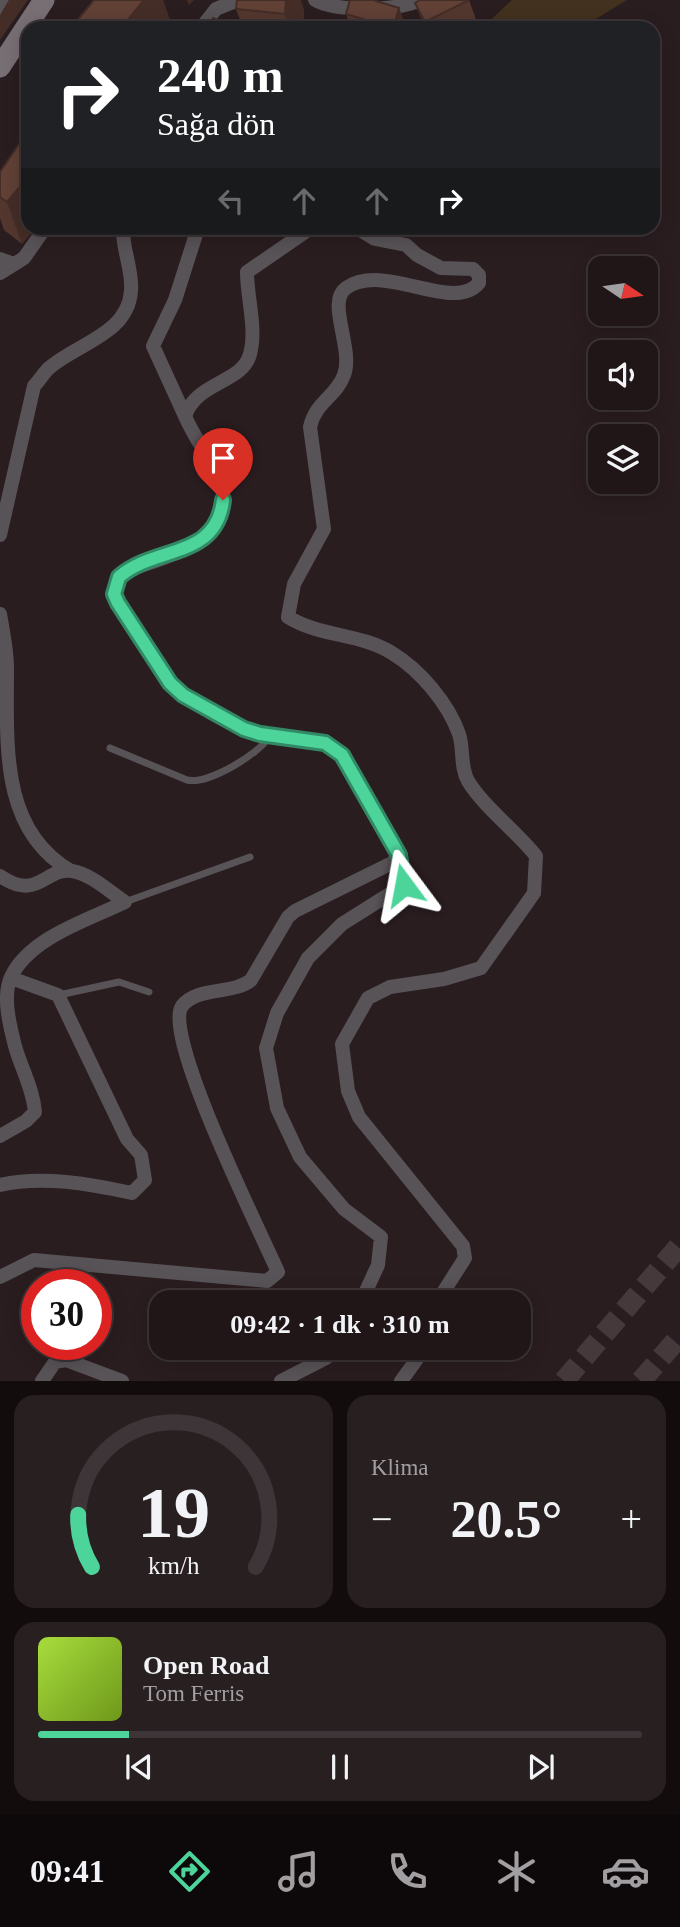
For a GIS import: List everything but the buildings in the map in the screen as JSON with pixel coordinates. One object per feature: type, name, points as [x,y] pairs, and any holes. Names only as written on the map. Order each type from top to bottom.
[{"type":"main road","points":[[30,21],[44,0]]},
{"type":"main road","points":[[0,67],[21,35]]},
{"type":"street","points":[[0,8],[5,0]]},
{"type":"street","points":[[207,21],[216,9],[238,0]]},
{"type":"street","points":[[315,0],[327,7],[380,8],[411,4],[420,0]]},
{"type":"street","points":[[216,9],[217,21]]},
{"type":"street","points":[[0,273],[7,262],[30,252],[41,235]]},
{"type":"street","points":[[0,535],[34,386],[48,369],[107,331],[124,314],[130,301],[131,275],[124,235]]},
{"type":"street","points":[[196,235],[175,300],[153,346],[222,488],[219,523],[203,540],[125,572],[119,577],[114,594],[175,688],[244,729],[271,736],[325,743],[342,755],[399,855],[404,885],[342,924],[308,958],[277,1013],[266,1048],[276,1108],[300,1157],[344,1209],[381,1237],[378,1265],[367,1290]]},
{"type":"street","points":[[185,416],[196,396],[244,368],[250,358],[252,342],[247,272],[301,235]]},
{"type":"street","points":[[368,235],[375,239],[406,245],[416,255],[441,268],[473,269],[479,275],[480,283],[463,293],[451,293],[404,283],[373,281],[346,288],[339,297],[339,316],[346,339],[345,373],[338,388],[313,412],[310,427],[324,529],[294,584],[288,617],[301,625],[371,641],[395,654],[425,681],[447,711],[459,736],[468,780],[536,856],[534,893],[481,968],[444,979],[390,987],[368,998],[342,1044],[348,1091],[359,1117],[463,1247],[465,1258],[445,1290]]},
{"type":"street","points":[[0,614],[7,668],[4,791],[20,830],[29,843],[54,863],[125,902]]},
{"type":"street","points":[[0,1277],[34,1261],[267,1281],[278,1272],[191,1077],[178,1016],[183,1005],[193,999],[242,988],[251,980],[288,917],[295,911],[392,863],[399,855]]},
{"type":"street","points":[[0,876],[22,885],[33,886],[61,872],[72,872]]},
{"type":"street","points":[[0,1136],[26,1121],[35,1112],[34,1096],[20,1064],[11,1031],[7,997],[10,978],[26,956],[45,942],[125,902]]},
{"type":"street","points":[[0,1185],[17,1181],[56,1182],[132,1193],[145,1180],[141,1155],[127,1139],[58,995],[10,978]]},
{"type":"street","points":[[42,1381],[55,1362],[66,1360],[122,1381]]},
{"type":"street","points":[[281,1381],[322,1360]]},
{"type":"street","points":[[401,1381],[416,1360]]},
{"type":"lane","points":[[110,748],[187,780],[200,781],[259,749],[271,736]]},
{"type":"lane","points":[[125,902],[250,858]]},
{"type":"lane","points":[[58,995],[119,982],[149,992]]},
{"type":"shaded area","points":[[512,0],[627,0],[592,21],[490,21]]},
{"type":"tunnel","points":[[564,1381],[680,1245]]},
{"type":"tunnel","points":[[641,1381],[680,1336]]},
{"type":"route","points":[[223,500],[219,523],[203,540],[125,572],[119,577],[114,594],[118,603],[170,683],[183,695],[244,729],[260,734],[325,743],[342,755],[399,855],[405,877],[404,885]]}]
